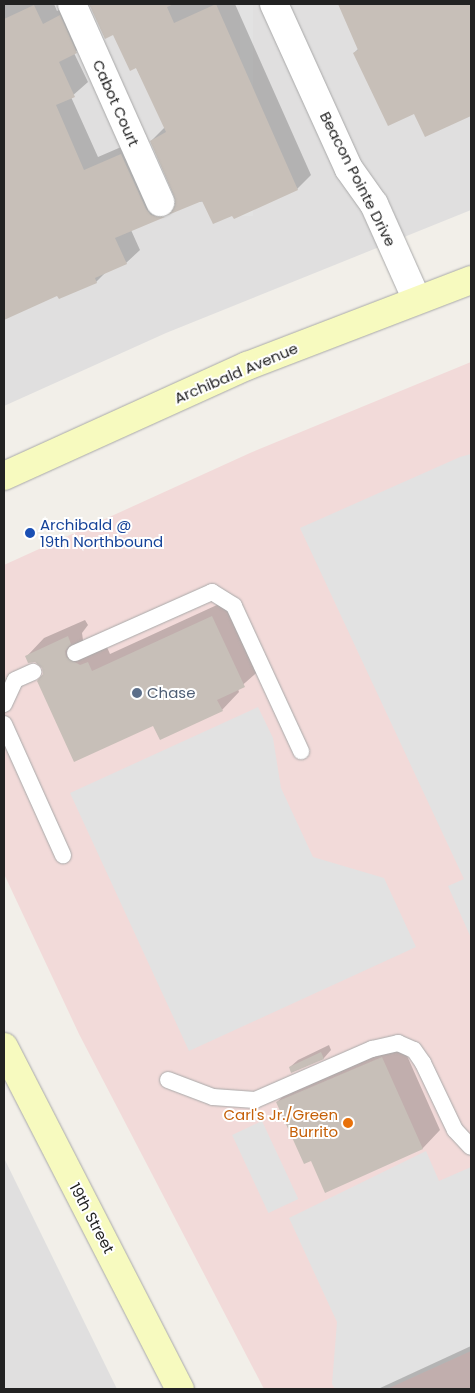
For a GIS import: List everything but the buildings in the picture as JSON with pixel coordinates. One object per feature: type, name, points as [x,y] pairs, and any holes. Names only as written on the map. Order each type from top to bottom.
[{"type":"main road","name":"Archibald Avenue","points":[[4,476],[247,366],[471,280]]},
{"type":"main road","name":"19th Street","points":[[4,1047],[180,1389]]},
{"type":"street","name":"Cabot Court","points":[[72,4],[160,202]]},
{"type":"street","name":"Beacon Pointe Drive","points":[[274,4],[349,169],[374,204],[417,300]]},
{"type":"lane","points":[[75,653],[212,592],[234,606],[300,751]]},
{"type":"lane","points":[[4,704],[14,680],[33,672]]},
{"type":"lane","points":[[4,724],[63,855]]},
{"type":"lane","points":[[168,1080],[213,1097],[255,1100],[372,1049],[398,1042],[414,1050],[423,1063],[455,1130],[471,1147]]},
{"type":"shaded area","points":[[4,4],[471,4],[471,210],[166,333],[4,406]]},
{"type":"shaded area","points":[[240,4],[253,4],[253,216],[240,216]]},
{"type":"shaded area","points":[[471,362],[471,1389],[264,1389],[79,1034],[4,874],[4,565],[250,453]]},
{"type":"shaded area","points":[[471,454],[471,938],[448,886],[464,879],[300,528],[460,457]]},
{"type":"shaded area","points":[[258,707],[273,738],[281,788],[313,857],[384,878],[416,947],[189,1051],[70,793]]},
{"type":"shaded area","points":[[262,1121],[298,1199],[268,1213],[232,1135]]},
{"type":"shaded area","points":[[426,1151],[439,1181],[471,1167],[471,1351],[387,1389],[335,1389],[332,1384],[337,1322],[289,1218]]},
{"type":"shaded area","points":[[4,1158],[117,1389],[4,1389]]},
{"type":"place","name":"Archibald @ 19th Northbound","points":[[30,533]]},
{"type":"place","name":"Chase","points":[[137,693]]},
{"type":"place","name":"Carl's Jr./Green Burrito","points":[[348,1123]]}]
